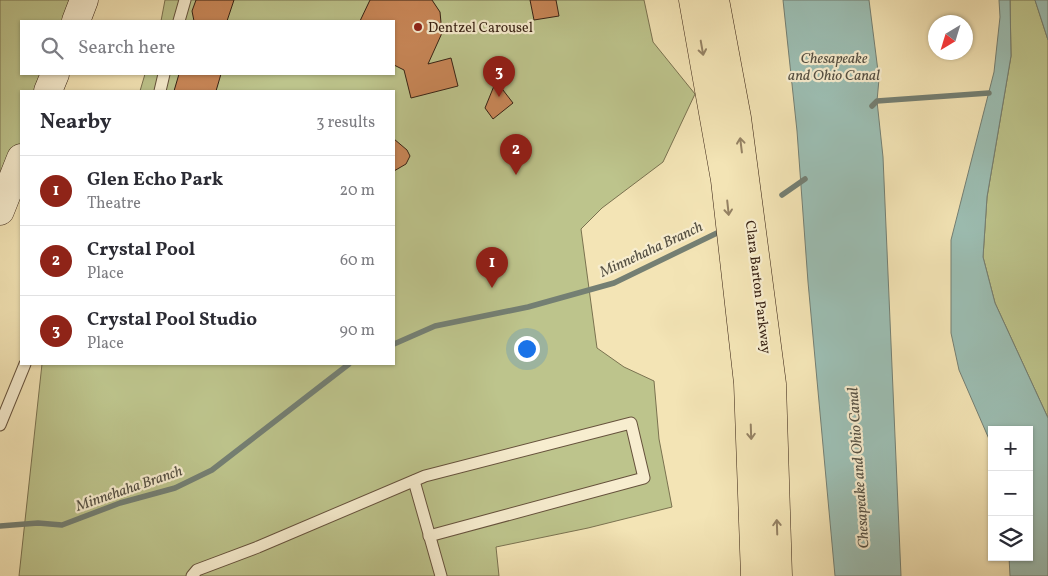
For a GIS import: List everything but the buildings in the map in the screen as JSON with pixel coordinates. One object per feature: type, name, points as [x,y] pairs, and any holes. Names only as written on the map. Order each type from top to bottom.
[{"type":"highway","name":"Clara Barton Parkway","points":[[693,0],[725,180],[748,383],[755,576]]},
{"type":"highway","name":"Clara Barton Parkway","points":[[715,0],[737,118],[772,384],[778,576]]},
{"type":"main road","points":[[76,20],[84,0]]},
{"type":"main road","points":[[48,90],[55,75]]},
{"type":"main road","points":[[0,211],[20,161]]},
{"type":"lane","points":[[179,20],[185,0]]},
{"type":"lane","points":[[160,90],[164,75]]},
{"type":"lane","points":[[0,425],[25,365]]},
{"type":"lane","points":[[192,576],[197,570],[258,547],[414,480],[631,423],[644,478],[429,536]]},
{"type":"lane","points":[[414,480],[442,576]]},
{"type":"green space","points":[[0,0],[84,0],[76,20],[20,20],[20,75],[55,75],[48,90],[20,90],[20,161],[0,211]]},
{"type":"green space","points":[[165,0],[644,0],[653,42],[695,94],[663,162],[602,208],[581,229],[597,348],[624,367],[654,381],[659,439],[672,507],[588,528],[496,547],[499,576],[19,576],[42,365],[395,365],[395,90],[140,90],[145,75],[395,75],[395,20],[161,20]]},
{"type":"green space","points":[[1010,0],[1035,0],[1048,40],[1048,418],[995,303],[983,257],[987,197],[1011,56]]},
{"type":"water","name":"Chesapeake and Ohio Canal","points":[[783,0],[869,0],[879,79],[877,101],[883,157],[901,576],[835,576],[808,282],[797,131]]},
{"type":"water","points":[[999,0],[1010,0],[1011,56],[987,197],[983,257],[995,303],[1048,418],[1048,576],[1010,576],[1009,561],[1033,561],[1033,426],[988,426],[988,437],[959,370],[951,333],[951,240],[994,72],[1000,17]]},
{"type":"water","points":[[1035,0],[1048,0],[1048,40]]},
{"type":"waterway","name":"Minnehaha Branch","points":[[872,106],[877,101],[989,93]]},
{"type":"waterway","name":"Minnehaha Branch","points":[[782,195],[805,179]]},
{"type":"waterway","name":"Minnehaha Branch","points":[[395,344],[435,326],[528,307],[614,283],[717,233]]},
{"type":"waterway","name":"Minnehaha Branch","points":[[0,526],[38,523],[62,525],[120,503],[175,488],[212,470],[348,365]]},
{"type":"place","name":"Dentzel Carousel","points":[[418,27]]},
{"type":"place","name":"Crystal Pool Studio","points":[[499,97]]},
{"type":"place","name":"Crystal Pool","points":[[516,175]]},
{"type":"place","name":"Glen Echo Park","points":[[492,288]]}]
